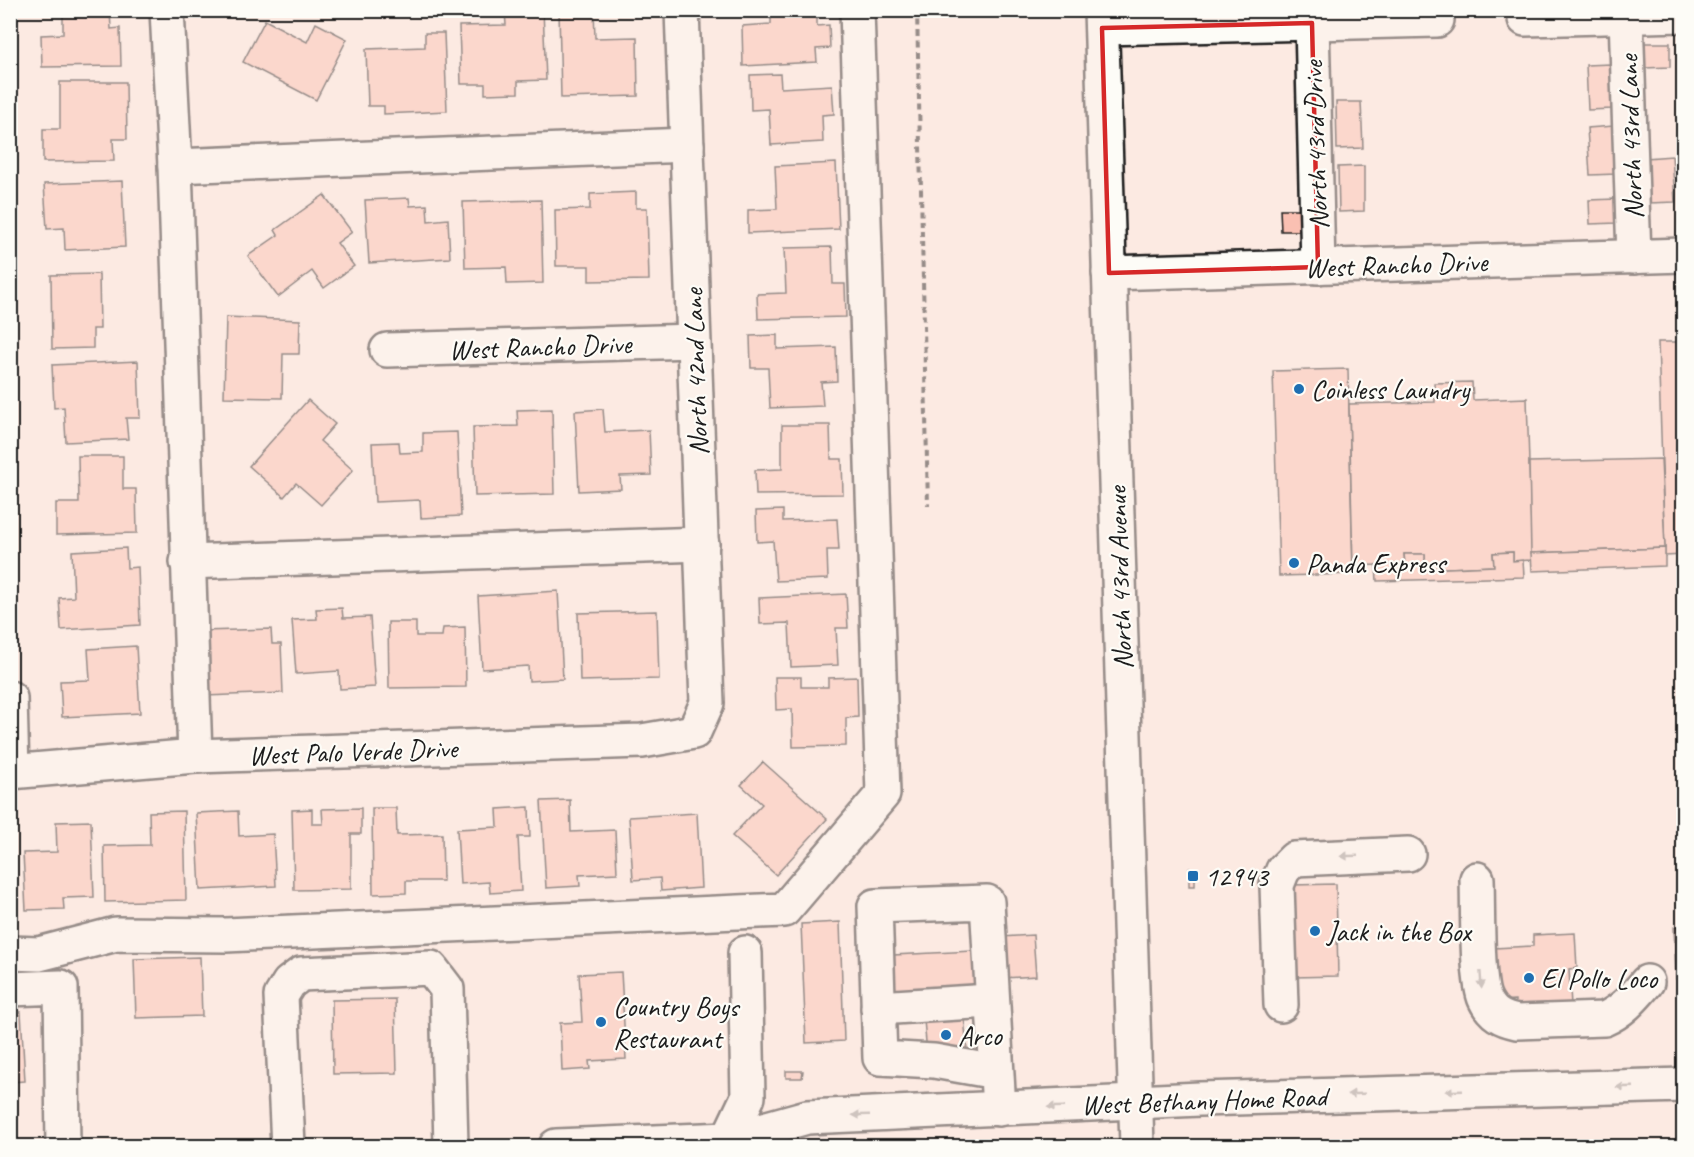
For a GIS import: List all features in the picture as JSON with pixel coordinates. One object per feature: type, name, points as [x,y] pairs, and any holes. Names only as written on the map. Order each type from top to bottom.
[{"type":"street","points":[[167,10],[175,166],[195,756]]},
{"type":"street","name":"North 42nd Lane","points":[[682,10],[707,703],[694,732]]},
{"type":"street","points":[[10,953],[39,954],[116,934],[226,935],[784,910],[883,794],[857,10]]},
{"type":"street","points":[[1526,19],[1683,15]]},
{"type":"street","name":"North 43rd Lane","points":[[1626,16],[1634,257]]},
{"type":"street","points":[[1101,19],[1311,23],[1437,20]]},
{"type":"street","name":"North 43rd Avenue","points":[[1101,19],[1137,1146]]},
{"type":"street","name":"North 43rd Drive","points":[[1311,23],[1318,267]]},
{"type":"street","points":[[175,166],[687,145]]},
{"type":"street","name":"West Rancho Drive","points":[[1109,273],[1683,255]]},
{"type":"street","name":"West Rancho Drive","points":[[387,350],[693,341]]},
{"type":"street","points":[[187,562],[702,544]]},
{"type":"street","points":[[10,698],[11,772]]},
{"type":"street","name":"West Palo Verde Drive","points":[[11,772],[195,756],[642,741],[694,732]]},
{"type":"street","points":[[1281,1005],[1277,885],[1283,870],[1294,859],[1408,854]]},
{"type":"street","points":[[1477,879],[1482,988],[1489,1006],[1503,1019],[1517,1022],[1604,1019],[1617,1014],[1647,982]]},
{"type":"street","points":[[996,1072],[934,1061],[880,1058],[875,906],[987,902],[990,1001],[996,1072],[999,1109]]},
{"type":"street","points":[[743,1143],[748,1097],[745,953]]},
{"type":"street","points":[[288,1146],[281,996],[288,983],[300,974],[431,968],[447,989],[451,1146]]},
{"type":"street","points":[[10,989],[61,987],[63,1146]]},
{"type":"street","points":[[878,1008],[990,1001]]},
{"type":"street","name":"West Bethany Home Road","points":[[555,1146],[743,1143],[807,1117],[1135,1102],[1683,1085]]},
{"type":"path","points":[[916,10],[928,506]]},
{"type":"highlighted area","points":[[1312,23],[1318,267],[1109,273],[1102,28]]},
{"type":"building","points":[[63,10],[110,10],[111,29],[120,28],[121,66],[42,67],[41,35],[63,34]]},
{"type":"building","points":[[543,10],[546,80],[518,81],[518,93],[485,94],[485,84],[461,84],[459,26],[506,25],[505,11]]},
{"type":"building","points":[[559,10],[594,10],[595,38],[637,37],[638,96],[561,98]]},
{"type":"building","points":[[771,10],[817,10],[817,26],[829,25],[830,48],[816,49],[817,62],[743,66],[742,26],[771,24]]},
{"type":"building","points":[[265,20],[307,42],[316,23],[347,39],[316,100],[243,62]]},
{"type":"building","points":[[425,33],[444,33],[447,111],[384,114],[384,106],[368,106],[366,49],[425,47]]},
{"type":"building","points":[[1644,43],[1670,43],[1670,67],[1644,68]]},
{"type":"building","points":[[1611,64],[1613,109],[1588,110],[1586,65]]},
{"type":"building","points":[[780,74],[781,88],[832,85],[834,114],[822,115],[823,142],[771,145],[769,109],[751,110],[750,75]]},
{"type":"building","points":[[60,82],[126,82],[127,139],[113,139],[114,161],[43,162],[43,129],[60,129]]},
{"type":"building","points":[[1336,102],[1361,102],[1363,148],[1337,149]]},
{"type":"building","points":[[1614,126],[1616,174],[1590,175],[1587,128]]},
{"type":"building","points":[[1672,156],[1675,202],[1649,203],[1646,158]]},
{"type":"building","points":[[836,163],[839,229],[748,233],[748,210],[777,209],[775,166]]},
{"type":"building","points":[[1364,166],[1364,211],[1339,212],[1338,167]]},
{"type":"building","points":[[122,181],[125,247],[65,250],[64,228],[47,229],[44,184]]},
{"type":"building","points":[[636,192],[636,208],[647,208],[649,280],[589,281],[589,266],[556,266],[555,210],[590,209],[590,194]]},
{"type":"building","points":[[324,195],[352,232],[337,243],[354,266],[324,288],[312,271],[278,297],[248,256],[278,235],[275,230]]},
{"type":"building","points":[[409,198],[410,206],[427,205],[428,221],[448,219],[450,258],[369,263],[365,200]]},
{"type":"building","points":[[1616,199],[1617,223],[1590,224],[1589,200]]},
{"type":"building","points":[[541,200],[543,283],[507,284],[506,267],[465,268],[463,202]]},
{"type":"building","points":[[1280,209],[1306,209],[1307,231],[1281,231]]},
{"type":"building","points":[[832,247],[833,284],[845,284],[846,317],[758,319],[757,294],[786,293],[784,248]]},
{"type":"building","points":[[99,274],[100,329],[93,329],[93,348],[52,349],[51,275]]},
{"type":"building","points":[[226,317],[300,320],[299,354],[283,354],[282,398],[224,397]]},
{"type":"building","points":[[777,335],[777,349],[836,347],[837,381],[821,382],[823,406],[770,408],[768,368],[751,368],[750,336]]},
{"type":"building","points":[[1658,342],[1684,342],[1684,555],[1665,556]]},
{"type":"building","points":[[138,361],[140,418],[126,418],[128,439],[66,442],[64,407],[54,408],[52,365]]},
{"type":"building","points":[[1348,369],[1353,574],[1279,576],[1273,371]]},
{"type":"building","points":[[1472,382],[1473,400],[1527,398],[1532,560],[1513,561],[1513,552],[1493,553],[1494,566],[1425,569],[1425,554],[1404,554],[1405,564],[1353,566],[1349,404],[1435,402],[1434,383]]},
{"type":"building","points":[[308,400],[335,424],[320,441],[353,470],[321,505],[296,483],[284,497],[249,466]]},
{"type":"building","points":[[552,409],[554,494],[475,496],[473,427],[518,426],[517,410]]},
{"type":"building","points":[[603,409],[605,432],[649,430],[651,475],[620,476],[621,489],[579,491],[575,411]]},
{"type":"building","points":[[782,425],[830,425],[831,459],[842,459],[843,494],[756,495],[755,470],[782,469]]},
{"type":"building","points":[[457,432],[461,516],[421,518],[420,500],[375,502],[372,443],[399,442],[400,453],[423,452],[423,433]]},
{"type":"building","points":[[78,456],[123,456],[123,489],[136,489],[137,533],[56,535],[56,503],[79,503]]},
{"type":"building","points":[[1661,459],[1665,548],[1531,553],[1529,462]]},
{"type":"building","points":[[783,510],[783,521],[837,519],[839,550],[827,550],[828,579],[776,581],[773,541],[757,542],[756,511]]},
{"type":"building","points":[[126,548],[127,568],[138,567],[140,625],[61,630],[59,598],[74,597],[72,551]]},
{"type":"building","points":[[1665,548],[1665,566],[1532,571],[1531,553]]},
{"type":"building","points":[[1513,552],[1513,561],[1523,560],[1524,577],[1377,581],[1376,565],[1405,564],[1404,554],[1425,554],[1425,569],[1494,566],[1493,553]]},
{"type":"building","points":[[558,591],[563,679],[529,681],[528,666],[482,669],[478,596]]},
{"type":"building","points":[[846,594],[848,628],[836,628],[838,665],[791,667],[789,623],[760,624],[759,598]]},
{"type":"building","points":[[342,608],[343,618],[370,617],[375,687],[340,689],[339,671],[296,674],[292,620],[317,619],[316,609]]},
{"type":"building","points":[[657,611],[659,679],[580,681],[578,613]]},
{"type":"building","points":[[388,622],[416,622],[416,636],[442,636],[443,628],[465,627],[466,687],[389,688]]},
{"type":"building","points":[[271,629],[272,644],[281,644],[283,693],[205,696],[202,631]]},
{"type":"building","points":[[136,646],[140,713],[62,717],[60,681],[90,680],[88,649]]},
{"type":"building","points":[[775,677],[801,677],[801,687],[828,687],[828,678],[857,677],[858,717],[846,718],[846,746],[793,747],[792,709],[776,710]]},
{"type":"building","points":[[763,762],[827,819],[776,875],[732,836],[762,804],[741,785]]},
{"type":"building","points":[[570,800],[571,832],[615,830],[617,873],[579,875],[580,886],[546,888],[541,801]]},
{"type":"building","points":[[529,807],[530,837],[518,837],[521,891],[490,893],[489,882],[460,884],[457,829],[498,827],[497,809]]},
{"type":"building","points":[[361,808],[361,834],[351,834],[351,889],[294,890],[292,810],[312,809],[312,824],[323,824],[322,809]]},
{"type":"building","points":[[372,808],[396,808],[397,835],[442,834],[443,881],[406,881],[406,893],[373,894]]},
{"type":"building","points":[[184,811],[186,900],[105,902],[104,846],[150,845],[149,812]]},
{"type":"building","points":[[238,811],[239,836],[273,834],[276,886],[200,890],[196,813]]},
{"type":"building","points":[[697,813],[701,888],[661,891],[660,878],[633,880],[629,817]]},
{"type":"building","points":[[91,821],[94,897],[63,898],[64,909],[26,910],[23,853],[57,852],[56,822]]},
{"type":"building","points":[[1189,868],[1195,869],[1195,886],[1189,886]]},
{"type":"building","name":"Jack in the Box","points":[[1336,884],[1338,976],[1294,977],[1292,885]]},
{"type":"building","points":[[840,922],[844,1041],[806,1043],[801,924]]},
{"type":"building","points":[[1684,926],[1684,979],[1676,979],[1674,927]]},
{"type":"building","name":"El Pollo Loco","points":[[1575,933],[1577,968],[1569,969],[1571,1006],[1515,1016],[1515,1000],[1496,1001],[1494,948],[1533,946],[1533,935]]},
{"type":"building","name":"Arco","points":[[1033,935],[1036,976],[1004,978],[1001,937]]},
{"type":"building","points":[[973,951],[975,989],[895,993],[893,955]]},
{"type":"building","points":[[200,957],[202,1016],[136,1018],[134,959]]},
{"type":"building","points":[[621,972],[626,1059],[589,1061],[590,1069],[562,1071],[560,1023],[582,1022],[579,974]]},
{"type":"building","points":[[395,999],[397,1073],[333,1074],[332,1000]]},
{"type":"building","points":[[10,1012],[21,1012],[25,1081],[10,1082]]},
{"type":"building","name":"Arco","points":[[964,1016],[967,1050],[927,1053],[924,1020]]},
{"type":"building","points":[[786,1071],[803,1071],[802,1078],[786,1078]]},
{"type":"place","name":"Coinless Laundry","points":[[1299,389]]},
{"type":"place","name":"Panda Express","points":[[1294,563]]},
{"type":"place","name":"12943","points":[[1193,876]]},
{"type":"place","name":"Jack in the Box","points":[[1315,931]]},
{"type":"place","name":"El Pollo Loco","points":[[1529,978]]},
{"type":"place","name":"Country Boys Restaurant","points":[[601,1022]]},
{"type":"place","name":"Arco","points":[[946,1035]]}]
